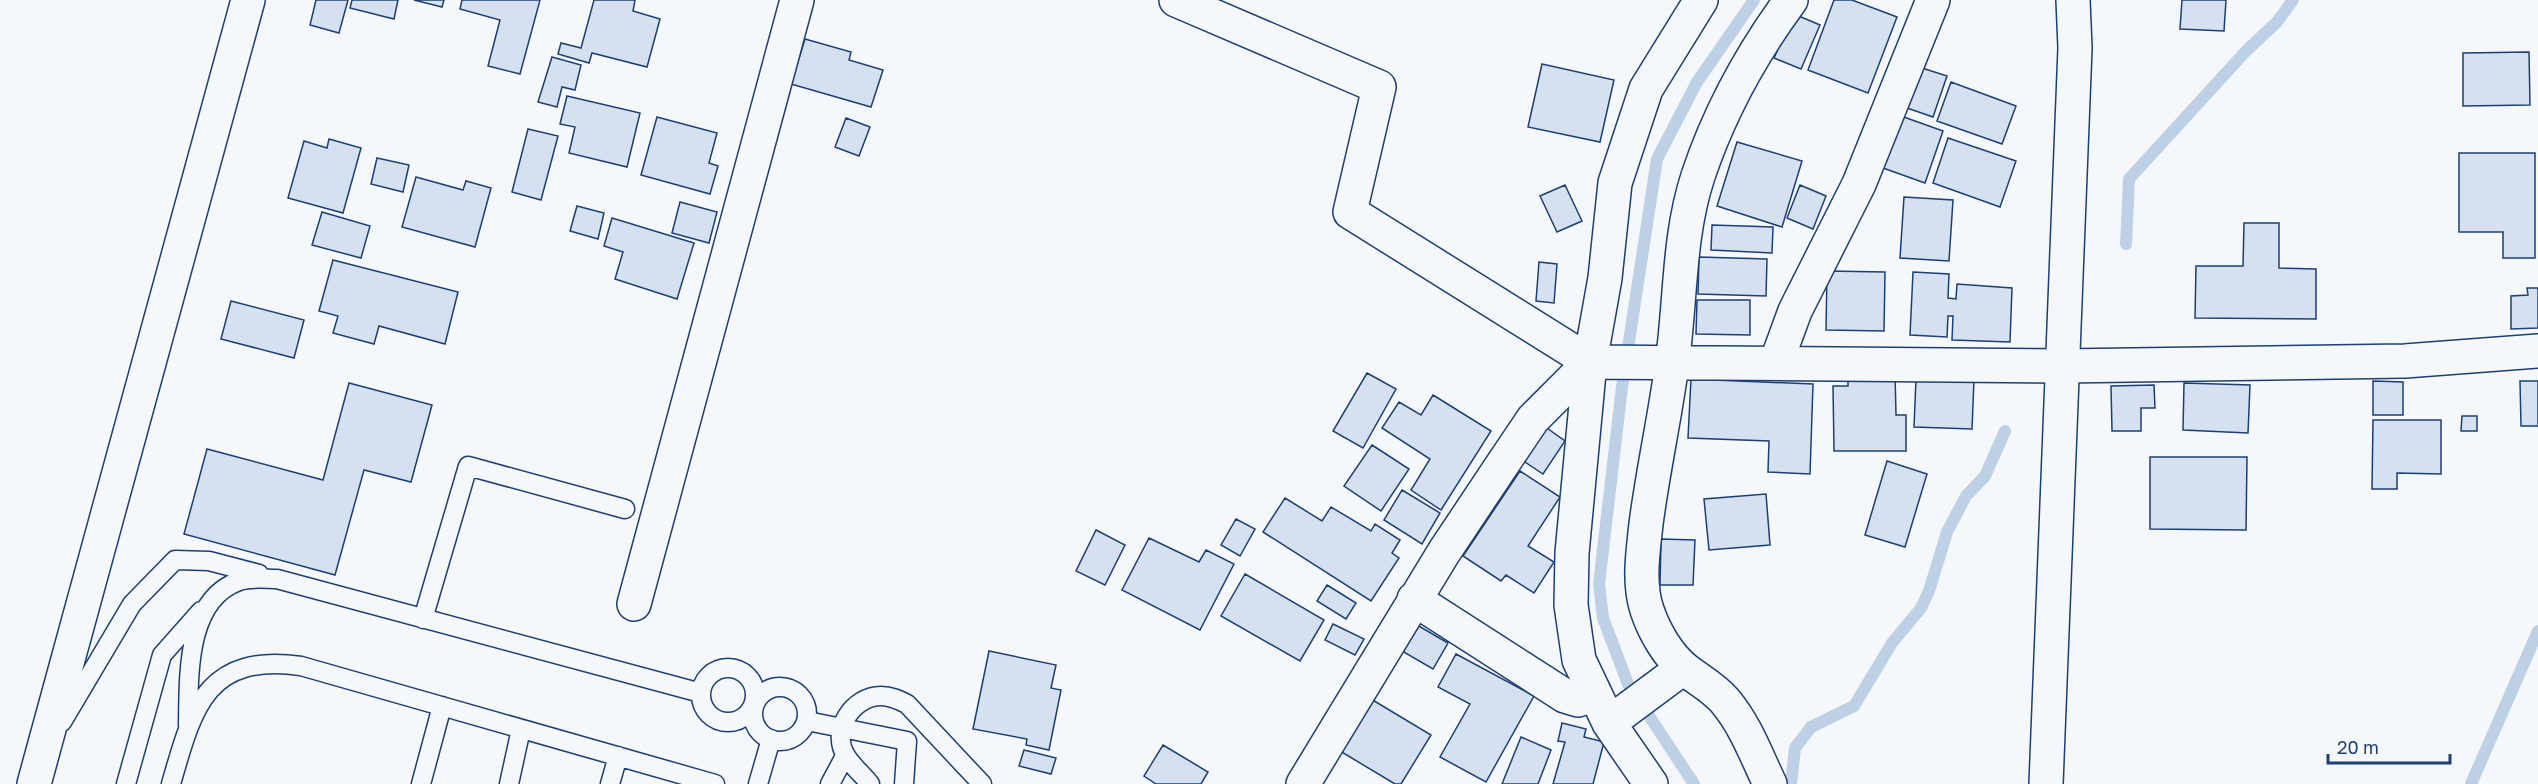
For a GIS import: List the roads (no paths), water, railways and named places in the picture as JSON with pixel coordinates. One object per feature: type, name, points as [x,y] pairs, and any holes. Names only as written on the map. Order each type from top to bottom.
[{"type":"street","points":[[36,775],[248,0]]},
{"type":"street","points":[[634,603],[797,0]]},
{"type":"street","points":[[1176,0],[1380,87],[1350,212],[1594,362],[2063,366],[2404,361],[2538,351]]},
{"type":"street","points":[[1650,784],[1614,719],[1594,694],[1575,643],[1570,581],[1616,183],[1622,158],[1646,88],[1701,0]]},
{"type":"street","points":[[1770,784],[1749,735],[1723,699],[1676,674],[1646,608],[1642,579],[1663,363],[1698,178],[1741,78],[1762,41],[1791,0]]},
{"type":"street","points":[[1776,363],[1795,311],[1859,184],[1933,0]]},
{"type":"street","points":[[2046,784],[2075,48],[2073,0]]},
{"type":"street","points":[[1303,784],[1414,599],[1533,419],[1594,362]]},
{"type":"street","points":[[1414,599],[1564,696],[1578,700],[1594,694]]},
{"type":"street","points":[[1614,719],[1676,674]]},
{"type":"lane","points":[[423,619],[468,465],[626,509]]},
{"type":"lane","points":[[36,775],[70,706],[132,604],[175,560],[209,561],[701,693]]},
{"type":"lane","points":[[126,784],[162,655],[216,594],[241,580],[277,579]]},
{"type":"lane","points":[[188,725],[191,659],[198,629],[216,594]]},
{"type":"lane","points":[[171,784],[188,725],[203,696],[221,678],[243,668],[276,663],[301,666],[715,784]]},
{"type":"lane","points":[[754,703],[750,712],[743,718],[725,722],[709,715],[703,707],[701,693],[704,682],[710,675],[726,668],[743,673],[754,686],[754,703],[754,721],[758,729],[771,740],[789,740],[797,735],[807,721],[805,702],[800,695],[784,686],[766,690],[754,703]]},
{"type":"lane","points":[[870,784],[845,756],[841,742],[842,729],[847,715],[856,705],[868,698],[881,696],[895,698],[908,704],[982,784]]},
{"type":"lane","points":[[422,784],[441,706]]},
{"type":"lane","points":[[807,721],[908,741],[904,784]]},
{"type":"lane","points":[[509,784],[521,729]]},
{"type":"lane","points":[[758,784],[771,740]]},
{"type":"lane","points":[[610,784],[618,756]]},
{"type":"lane","points":[[830,784],[845,756]]},
{"type":"waterway","points":[[1694,784],[1628,684],[1603,618],[1599,584],[1622,387],[1657,159],[1697,82],[1754,0]]},
{"type":"waterway","points":[[2126,244],[2129,179],[2246,51],[2277,22],[2293,0]]},
{"type":"waterway","points":[[1791,784],[1795,748],[1811,727],[1854,706],[1892,643],[1921,608],[1929,591],[1947,532],[1966,496],[1985,476],[2005,431]]},
{"type":"waterway","points":[[2471,784],[2538,631]]}]
